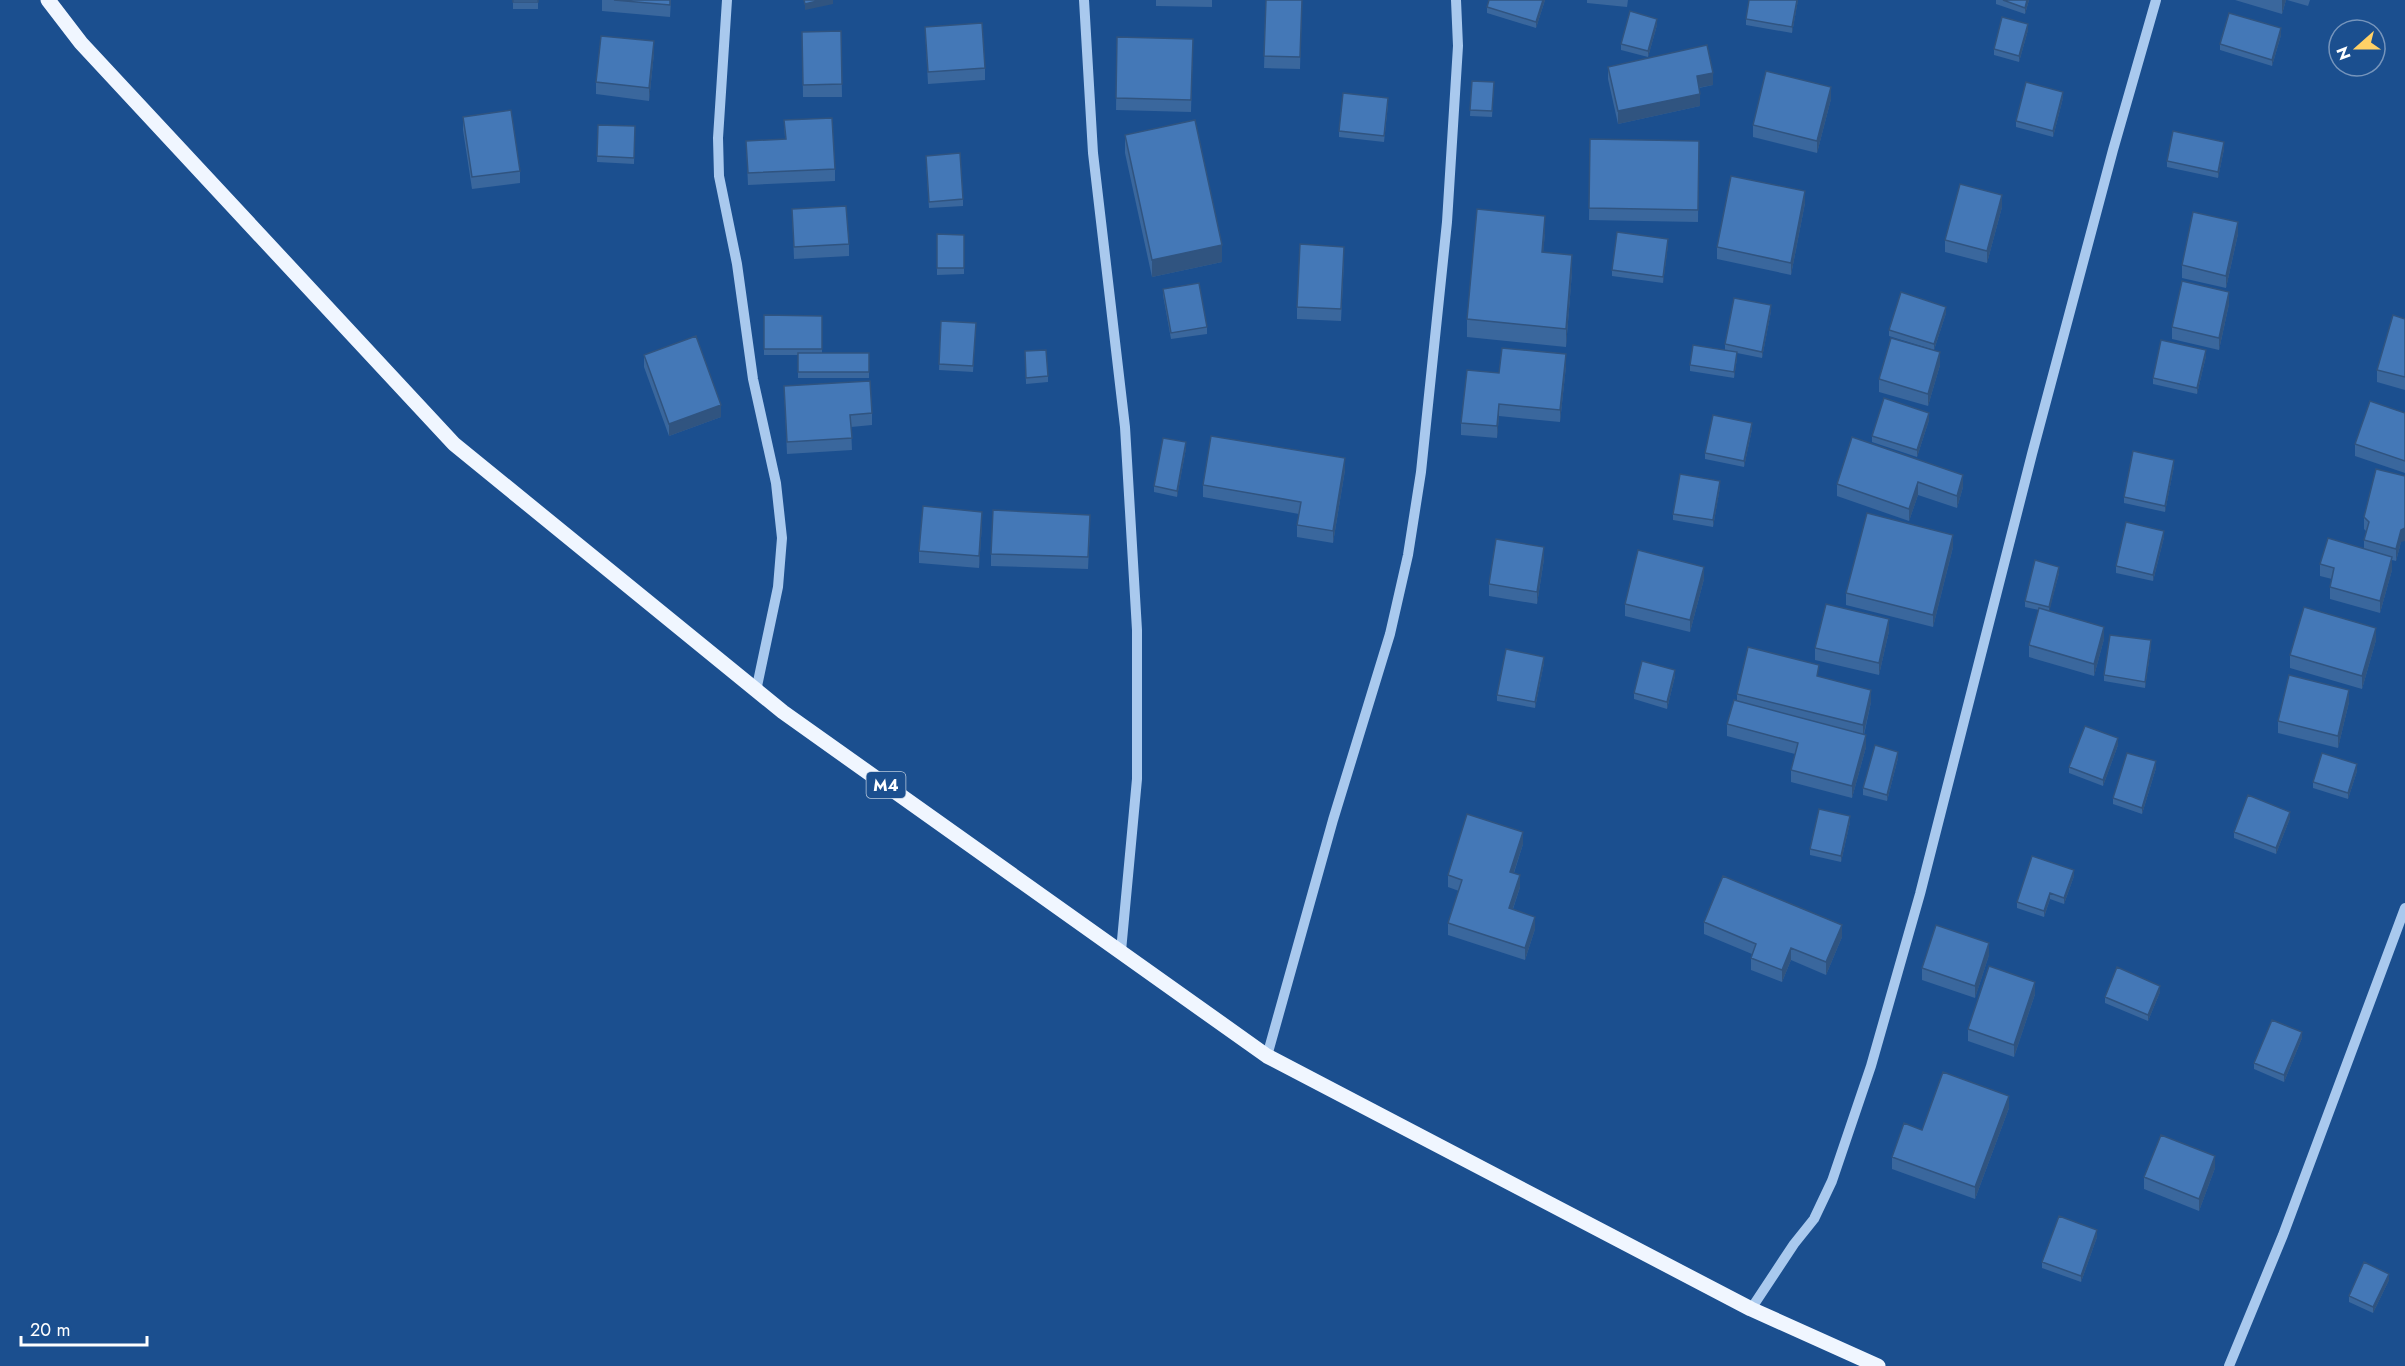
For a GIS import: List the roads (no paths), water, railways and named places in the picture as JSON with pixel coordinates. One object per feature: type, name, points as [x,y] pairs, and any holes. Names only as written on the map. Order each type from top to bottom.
[{"type":"main road","name":"M4","points":[[48,0],[81,43],[454,444],[783,712],[1268,1056],[1751,1309],[1878,1366]]},
{"type":"street","points":[[727,0],[718,138],[719,176],[737,264],[753,379],[777,483],[782,538],[778,587],[756,691]]},
{"type":"street","points":[[1084,0],[1093,153],[1125,427],[1137,630],[1137,779],[1121,951]]},
{"type":"street","points":[[1268,1056],[1333,820],[1390,634],[1408,555],[1421,472],[1447,222],[1458,46],[1456,0]]},
{"type":"street","points":[[1751,1309],[1794,1244],[1814,1219],[1832,1180],[1871,1066],[1920,894],[2112,150],[2156,0]]},
{"type":"street","points":[[2229,1366],[2283,1235],[2405,908]]}]
